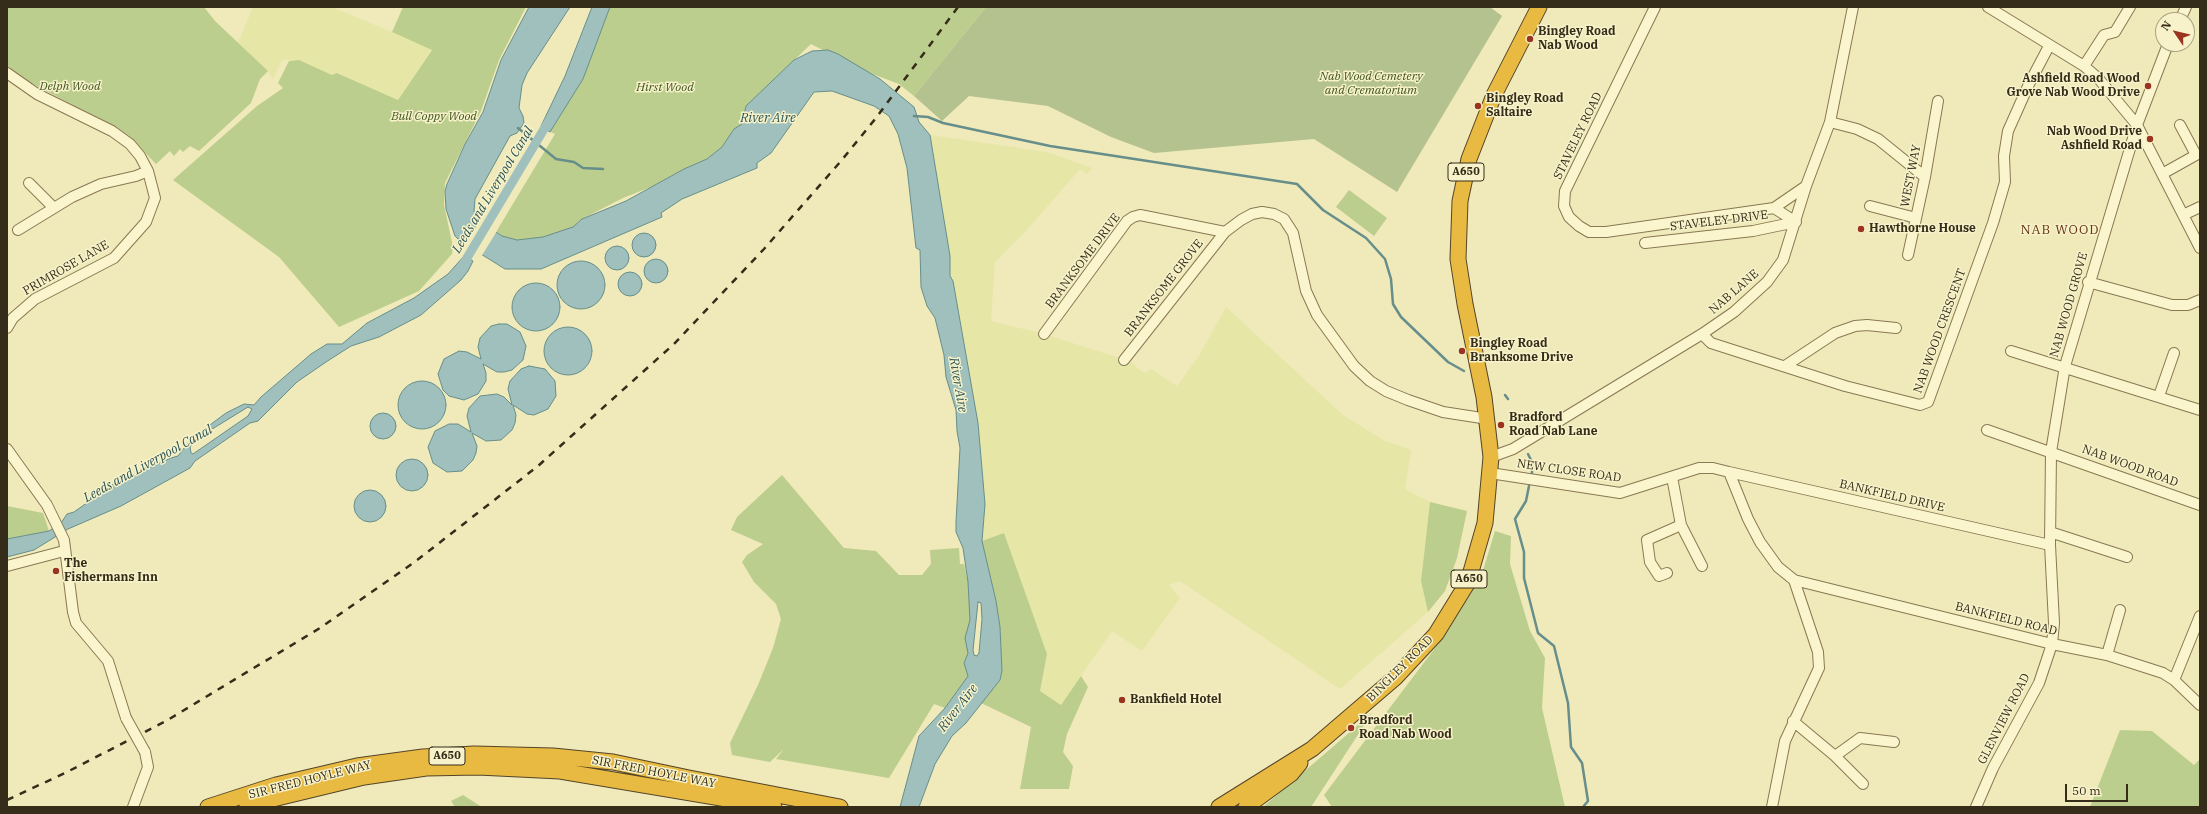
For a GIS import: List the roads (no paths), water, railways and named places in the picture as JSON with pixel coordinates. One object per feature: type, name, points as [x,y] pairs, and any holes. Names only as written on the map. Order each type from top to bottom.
[{"type":"highway","name":"BINGLEY ROAD","points":[[1219,807],[1312,749],[1396,677],[1436,634],[1468,582],[1485,523],[1491,457],[1488,419],[1464,304],[1458,259],[1460,201],[1469,159],[1494,95],[1538,7]]},
{"type":"highway","name":"A650","points":[[1246,807],[1291,774],[1312,749]]},
{"type":"highway","name":"SIR FRED HOYLE WAY","points":[[208,807],[276,785],[357,766],[422,757],[467,755],[553,756],[613,762],[688,786],[774,807]]},
{"type":"highway","name":"SIR FRED HOYLE WAY","points":[[247,807],[273,799],[364,777],[441,768],[478,767],[560,771],[688,786],[840,807]]},
{"type":"street","name":"STAVELEY ROAD","points":[[1655,7],[1565,191],[1564,206],[1569,217],[1589,232],[1606,232],[1774,208],[1806,186]]},
{"type":"street","name":"NAB LANE","points":[[1491,457],[1513,449],[1702,334],[1734,312],[1767,282],[1783,260],[1806,186],[1830,122],[1853,7]]},
{"type":"street","points":[[1988,7],[2049,46],[2084,66],[2098,78],[2137,125],[2200,248]]},
{"type":"street","points":[[2084,66],[2104,34],[2115,32],[2130,7]]},
{"type":"street","name":"NAB WOOD CRESCENT","points":[[1702,334],[1711,342],[1852,388],[1920,405],[1928,402],[1990,230],[2005,182],[2004,156],[2008,131],[2029,84],[2049,46]]},
{"type":"street","name":"NAB WOOD GROVE","points":[[2049,497],[2051,452],[2065,366],[2088,282],[2137,125],[2165,52]]},
{"type":"street","name":"PRIMROSE LANE","points":[[7,73],[38,94],[112,131],[130,144],[140,156],[148,171],[155,198],[146,222],[126,246],[108,261],[35,298],[13,318],[7,328]]},
{"type":"street","name":"WEST WAY","points":[[1908,255],[1925,177],[1938,101]]},
{"type":"street","points":[[1830,122],[1857,129],[1878,139],[1925,177]]},
{"type":"street","points":[[2162,174],[2196,155],[2180,125]]},
{"type":"street","points":[[18,230],[53,207],[101,184],[136,176],[148,171]]},
{"type":"street","points":[[29,182],[53,207]]},
{"type":"street","points":[[1870,206],[1916,218]]},
{"type":"street","points":[[2183,215],[2200,207]]},
{"type":"street","points":[[1774,208],[1796,222]]},
{"type":"street","points":[[1225,232],[1241,220],[1262,212],[1274,214],[1284,219],[1293,233],[1306,291],[1317,315],[1354,366],[1370,381],[1386,391],[1408,400],[1443,412],[1488,419]]},
{"type":"street","name":"BRANKSOME DRIVE","points":[[1044,334],[1127,221],[1133,217],[1140,215],[1225,232]]},
{"type":"street","name":"STAVELEY DRIVE","points":[[1645,243],[1753,231],[1796,222]]},
{"type":"street","name":"BRANKSOME GROVE","points":[[1124,360],[1225,232]]},
{"type":"street","points":[[2088,282],[2172,305],[2188,305],[2200,300]]},
{"type":"street","points":[[1785,366],[1835,333],[1854,326],[1867,325],[1896,328]]},
{"type":"street","points":[[2011,351],[2065,366],[2200,410]]},
{"type":"street","points":[[2159,396],[2174,352]]},
{"type":"street","name":"NAB WOOD ROAD","points":[[1987,430],[2200,505]]},
{"type":"street","points":[[7,449],[47,505],[64,540],[64,551],[72,612],[76,623],[108,662],[117,684],[126,718],[145,752],[148,767],[133,807]]},
{"type":"street","name":"NEW CLOSE ROAD","points":[[1490,473],[1620,493],[1699,468],[1713,468],[1728,472]]},
{"type":"street","points":[[1728,472],[1748,519],[1760,542],[1778,568],[1794,580],[1818,652],[1819,668],[1785,741],[1772,807]]},
{"type":"street","name":"BANKFIELD DRIVE","points":[[1728,472],[2050,545]]},
{"type":"street","points":[[1672,477],[1681,525],[1702,566]]},
{"type":"street","name":"GLENVIEW ROAD","points":[[1976,807],[1993,768],[2039,683],[2052,644],[2054,623],[2049,497]]},
{"type":"street","points":[[1667,573],[1659,576],[1650,562],[1647,540],[1681,525]]},
{"type":"street","points":[[2050,532],[2127,557]]},
{"type":"street","points":[[7,566],[64,551]]},
{"type":"street","name":"BANKFIELD ROAD","points":[[1794,580],[2106,656],[2163,672],[2174,680],[2200,705]]},
{"type":"street","points":[[2106,656],[2120,610]]},
{"type":"street","points":[[2174,680],[2200,616]]},
{"type":"street","points":[[1793,721],[1835,756],[1863,784]]},
{"type":"street","points":[[1835,756],[1860,738],[1894,742]]},
{"type":"water","name":"River Aire","points":[[529,7],[570,7],[527,73],[522,85],[519,108],[523,116],[524,123],[517,133],[510,136],[475,199],[474,211],[476,219],[502,236],[517,240],[543,237],[573,227],[582,219],[626,201],[684,169],[707,159],[722,147],[734,129],[742,124],[746,106],[794,60],[812,51],[828,50],[838,54],[880,79],[914,107],[919,122],[930,135],[950,256],[950,276],[953,281],[978,423],[985,504],[982,541],[996,601],[1000,627],[1002,671],[1000,680],[966,723],[952,736],[935,764],[919,807],[900,807],[919,736],[945,708],[968,676],[964,663],[968,653],[965,638],[970,620],[968,582],[963,548],[956,532],[960,448],[957,431],[956,410],[946,377],[944,355],[935,318],[927,306],[921,287],[920,250],[916,248],[907,168],[898,134],[889,116],[874,106],[832,91],[814,92],[771,153],[757,163],[757,168],[682,199],[661,213],[662,217],[541,269],[505,269],[460,241],[455,236],[446,209],[445,191],[465,144],[483,112],[501,60]],"holes":[[[978,602],[981,603],[982,619],[979,653],[977,656],[974,655],[973,650]]]},
{"type":"water","points":[[592,7],[610,7],[583,79],[550,132],[541,126],[565,76]]},
{"type":"water","points":[[644,233],[653,236],[656,245],[653,254],[644,257],[635,254],[632,245],[635,236]]},
{"type":"water","points":[[617,246],[626,249],[629,258],[626,267],[617,270],[608,267],[605,258],[608,249]]},
{"type":"water","points":[[464,256],[473,261],[461,280],[421,315],[379,337],[351,346],[326,362],[297,382],[258,421],[250,423],[195,461],[190,468],[121,506],[68,529],[34,550],[7,557],[7,539],[49,531],[61,523],[67,514],[74,512],[115,483],[178,456],[191,439],[226,413],[244,404],[254,405],[261,397],[311,354],[327,344],[342,344],[367,323],[414,298],[448,274]],"holes":[[[248,407],[252,409],[248,416],[193,454],[191,453],[190,447],[196,439]]]},
{"type":"water","points":[[656,259],[665,262],[668,271],[665,280],[656,283],[647,280],[644,271],[647,262]]},
{"type":"water","points":[[576,261],[586,261],[598,268],[605,280],[605,290],[598,302],[586,309],[576,309],[568,305],[561,298],[557,290],[557,280],[561,272],[568,265]]},
{"type":"water","points":[[630,272],[639,275],[642,284],[639,293],[630,296],[621,293],[618,284],[621,275]]},
{"type":"water","points":[[531,283],[541,283],[553,290],[560,302],[560,312],[553,324],[541,331],[531,331],[523,327],[516,320],[512,312],[512,302],[516,294],[523,287]]},
{"type":"water","points":[[507,324],[520,332],[526,346],[523,360],[512,370],[504,372],[497,372],[483,364],[486,373],[486,381],[478,394],[464,400],[449,396],[443,390],[438,374],[444,359],[459,351],[467,352],[481,359],[478,347],[480,338],[491,326]]},
{"type":"water","points":[[563,327],[573,327],[585,334],[592,346],[592,356],[585,368],[573,375],[563,375],[555,371],[548,364],[544,356],[544,346],[548,338],[555,331]]},
{"type":"water","points":[[529,366],[545,369],[555,381],[556,396],[548,409],[534,415],[527,414],[513,405],[516,415],[515,423],[512,430],[501,440],[486,441],[472,433],[477,446],[476,453],[473,460],[462,471],[447,472],[433,463],[428,447],[435,431],[449,424],[458,424],[471,432],[467,416],[469,408],[480,396],[497,394],[504,397],[512,405],[508,389],[510,381],[521,369]]},
{"type":"water","points":[[417,381],[427,381],[439,388],[446,400],[446,410],[439,422],[427,429],[417,429],[409,425],[402,418],[398,410],[398,400],[402,392],[409,385]]},
{"type":"water","points":[[383,413],[392,417],[396,426],[392,435],[383,439],[374,435],[370,426],[374,417]]},
{"type":"water","points":[[415,459],[421,461],[426,466],[428,475],[426,484],[421,489],[409,491],[403,489],[398,484],[396,472],[398,466],[403,461]]},
{"type":"water","points":[[367,490],[373,490],[382,494],[386,506],[382,518],[373,522],[367,522],[358,518],[354,509],[354,503],[358,494]]},
{"type":"waterway","points":[[914,116],[928,117],[943,123],[1050,146],[1297,184],[1323,210],[1366,238],[1385,259],[1391,279],[1393,304],[1401,317],[1448,362],[1464,371]]},
{"type":"waterway","name":"Leeds and Liverpool Canal","points":[[461,268],[550,119]]},
{"type":"waterway","points":[[518,128],[556,159],[574,162],[583,168],[603,169]]},
{"type":"waterway","points":[[1505,395],[1508,399]]},
{"type":"waterway","points":[[1528,454],[1532,462],[1532,473]]},
{"type":"waterway","points":[[1529,486],[1526,501],[1515,519],[1524,552],[1524,578],[1538,633],[1554,646],[1568,703],[1571,747],[1582,763],[1588,801],[1583,807]]},
{"type":"railway","points":[[7,800],[65,773],[166,721],[320,628],[416,561],[538,466],[674,344],[764,249],[841,161],[876,118],[958,7]]},
{"type":"place","name":"Bingley Road Nab Wood","points":[[1530,39]]},
{"type":"place","name":"Ashfield Road Wood Grove Nab Wood Drive","points":[[2148,86]]},
{"type":"place","name":"Bingley Road Saltaire","points":[[1478,106]]},
{"type":"place","name":"Nab Wood Drive Ashfield Road","points":[[2150,139]]},
{"type":"place","name":"Hawthorne House","points":[[1861,229]]},
{"type":"place","name":"Bingley Road Branksome Drive","points":[[1462,351]]},
{"type":"place","name":"Bradford Road Nab Lane","points":[[1501,425]]},
{"type":"place","name":"The Fishermans Inn","points":[[56,571]]},
{"type":"place","name":"Bankfield Hotel","points":[[1122,700]]},
{"type":"place","name":"Bradford Road Nab Wood","points":[[1351,728]]},
{"type":"district","name":"NAB WOOD","points":[[2060,230]]},
{"type":"park label","name":"Nab Wood Cemetery and Crematorium","points":[[1371,84]]},
{"type":"park label","name":"Delph Wood","points":[[70,87]]},
{"type":"park label","name":"Hirst Wood","points":[[665,88]]},
{"type":"park label","name":"Bull Coppy Wood","points":[[434,117]]}]
